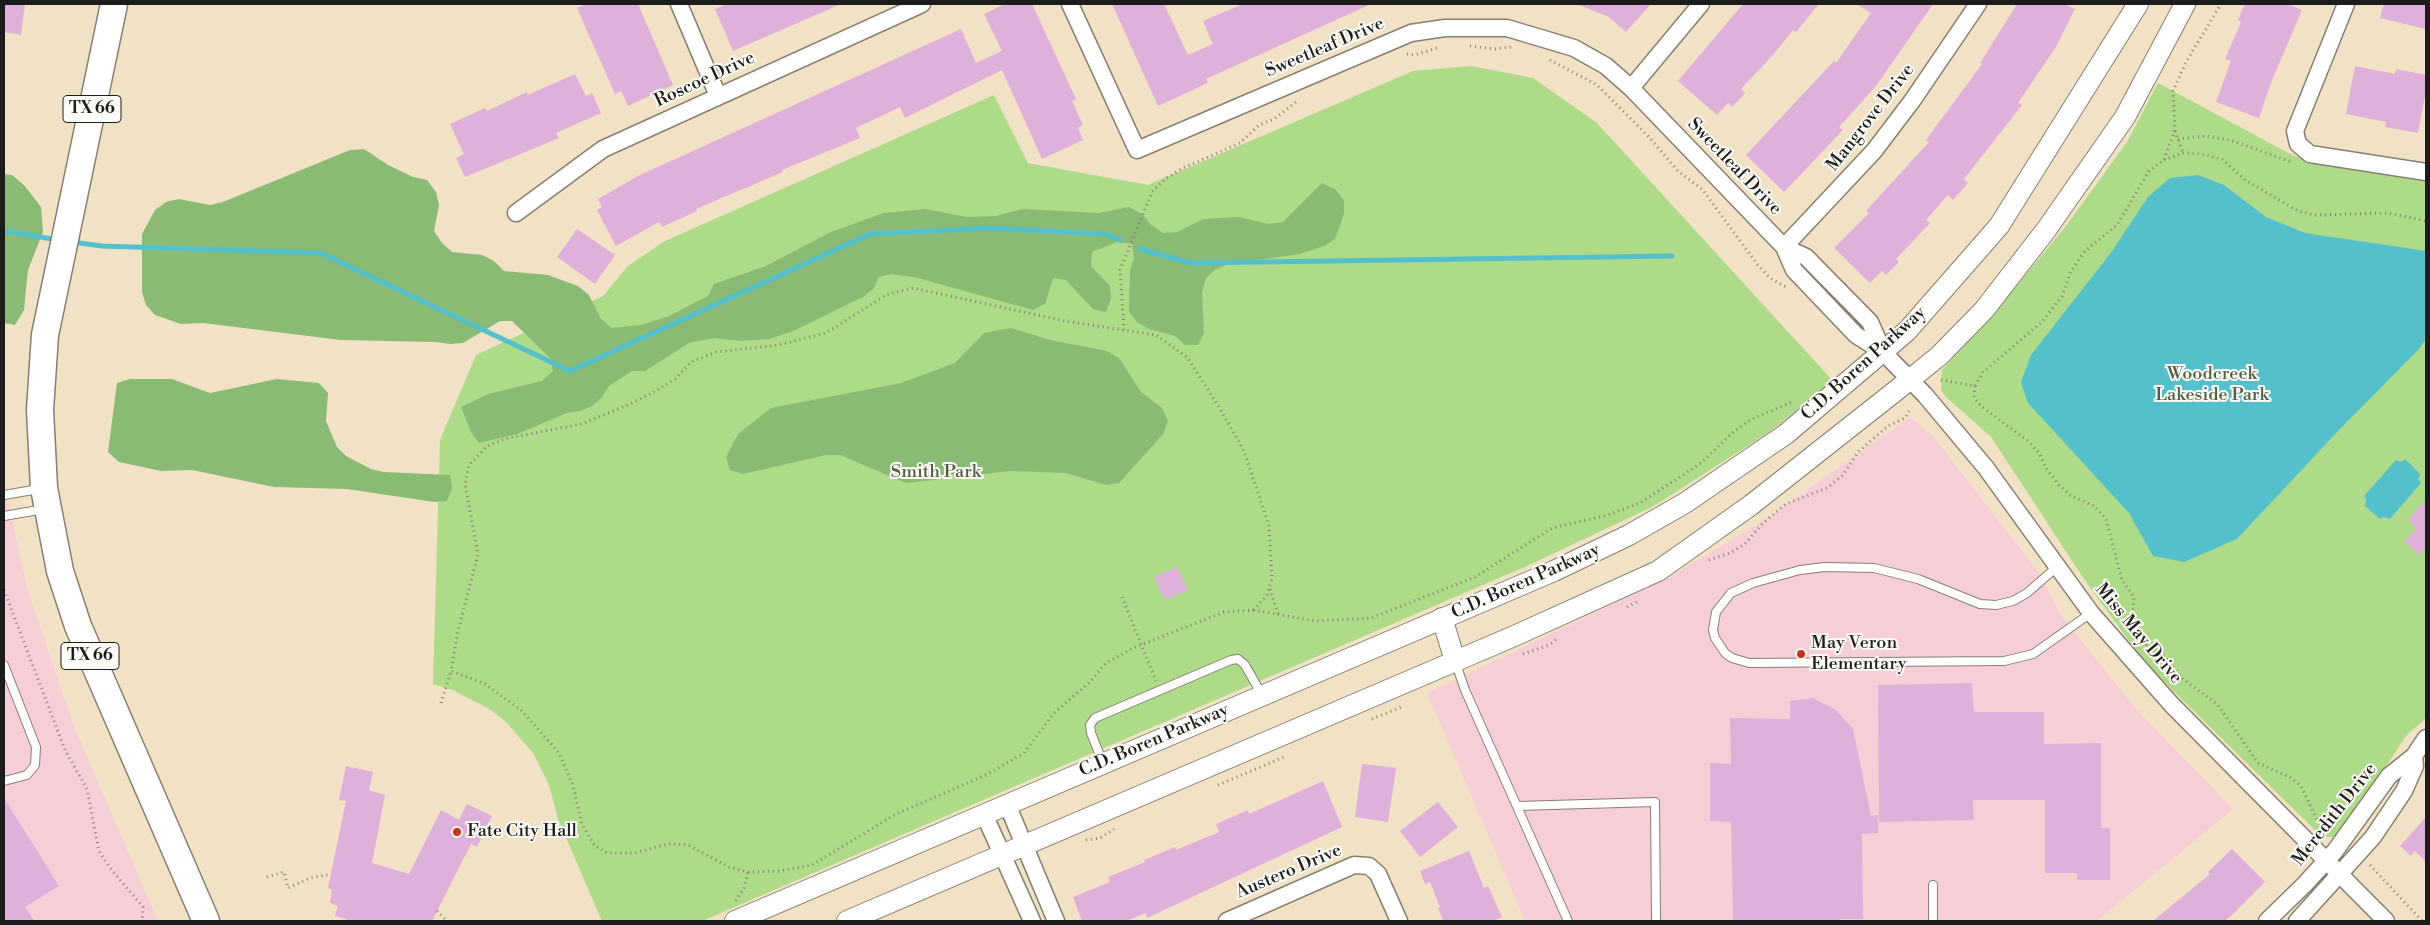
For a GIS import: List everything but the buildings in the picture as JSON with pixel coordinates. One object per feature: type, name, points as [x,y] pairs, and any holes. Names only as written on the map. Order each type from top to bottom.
[{"type":"main road","name":"TX 66","points":[[114,4],[46,326],[41,382],[40,439],[45,499],[60,571],[89,654],[206,921]]},
{"type":"street","points":[[679,4],[718,96]]},
{"type":"street","name":"Roscoe Drive","points":[[516,213],[603,149],[922,4]]},
{"type":"street","name":"Sweetleaf Drive","points":[[1070,4],[1137,150],[1412,34],[1445,28],[1507,28],[1574,48],[1606,66],[1631,88],[1784,247],[1806,257],[1870,322],[1883,352]]},
{"type":"street","points":[[1631,88],[1702,4]]},
{"type":"street","name":"Mangrove Drive","points":[[1784,247],[1874,151],[1912,101],[1978,4]]},
{"type":"street","name":"C.D. Boren Parkway","points":[[737,920],[1596,552],[1685,503],[1786,434],[1908,331],[1999,226],[2138,4]]},
{"type":"street","name":"C.D. Boren Parkway","points":[[847,921],[1455,662],[1658,571],[1751,505],[1910,379],[1938,356],[1984,310],[2046,230],[2125,117],[2185,4]]},
{"type":"street","points":[[2346,4],[2295,131],[2304,149],[2426,172]]},
{"type":"street","name":"Miss May Drive","points":[[1883,352],[1910,379],[1986,468],[2091,613],[2171,704],[2386,921]]},
{"type":"street","points":[[1442,618],[1455,662]]},
{"type":"street","name":"Meredith Drive","points":[[2267,921],[2326,860],[2389,776],[2414,756],[2425,741]]},
{"type":"street","name":"Meredith Drive","points":[[2297,921],[2362,850],[2404,791],[2415,766],[2414,756]]},
{"type":"street","points":[[1007,804],[1056,921]]},
{"type":"street","points":[[984,814],[1032,921]]},
{"type":"street","name":"Austero Drive","points":[[1227,921],[1354,865],[1369,866],[1378,874],[1399,921]]},
{"type":"lane","points":[[4,495],[45,499]]},
{"type":"lane","points":[[4,516],[45,499]]},
{"type":"lane","points":[[2058,566],[2027,593],[2014,601],[1996,605],[1980,604],[1918,579],[1874,568],[1841,566],[1800,570],[1753,583],[1731,593],[1724,598],[1716,612],[1713,630],[1715,638],[1725,653],[1740,662],[1749,663],[2004,661],[2033,654],[2091,613]]},
{"type":"lane","points":[[1103,763],[1091,733],[1090,725],[1095,718],[1230,660],[1238,659],[1246,665],[1262,695]]},
{"type":"lane","points":[[1455,662],[1568,921]]},
{"type":"lane","points":[[4,665],[36,747],[35,765],[27,775],[4,781]]},
{"type":"lane","points":[[1517,806],[1655,802],[1656,921]]},
{"type":"lane","points":[[1933,885],[1933,921]]},
{"type":"path","points":[[2183,154],[2175,130],[2173,91],[2186,62],[2221,4]]},
{"type":"path","points":[[1462,46],[1494,49],[1516,47]]},
{"type":"path","points":[[1402,54],[1415,55],[1444,47]]},
{"type":"path","points":[[1541,56],[1597,86],[1648,136],[1678,171],[1702,189],[1757,264],[1770,278],[1792,291]]},
{"type":"path","points":[[1124,330],[1120,270],[1152,192],[1165,179],[1196,162],[1240,142],[1259,125],[1274,119],[1289,106],[1302,100]]},
{"type":"path","points":[[2164,160],[2175,130]]},
{"type":"path","points":[[2178,139],[2205,136],[2230,140],[2294,163],[2304,149]]},
{"type":"path","points":[[2347,834],[2341,828],[2331,835],[2326,831],[2317,820],[2301,786],[2291,778],[2258,762],[2217,704],[2184,680],[2164,656],[2147,645],[2137,633],[2132,618],[2134,597],[2122,580],[2106,520],[2094,506],[2070,495],[2059,485],[2046,468],[2039,453],[2028,441],[1982,407],[1974,398],[1975,386],[1983,372],[2042,322],[2062,296],[2071,271],[2085,251],[2117,225],[2149,171],[2164,160],[2183,154],[2201,154],[2222,159],[2245,180],[2298,210],[2314,215],[2388,213],[2426,221]]},
{"type":"path","points":[[441,702],[451,671],[458,631],[478,554],[465,484],[469,465],[487,446],[508,438],[582,424],[656,391],[675,379],[691,362],[716,352],[779,346],[826,332],[886,295],[913,288],[1065,321],[1156,335],[1187,357],[1244,451],[1269,526],[1272,579],[1267,595],[1254,610]]},
{"type":"path","points":[[1941,380],[1975,386]]},
{"type":"path","points":[[451,671],[485,684],[521,710],[559,754],[573,786],[582,824],[594,845],[607,853],[634,854],[668,844],[688,845],[714,860],[748,872],[779,872],[812,865],[896,814],[988,774],[1024,753],[1054,713],[1090,682],[1106,663],[1141,645],[1224,612],[1254,610],[1315,621],[1371,618],[1475,577],[1552,528],[1608,515],[1640,503],[1701,463],[1732,432],[1750,420],[1802,397]]},
{"type":"path","points":[[1270,587],[1278,614]]},
{"type":"path","points":[[4,590],[65,750],[87,789],[99,851],[110,868],[143,906],[142,921]]},
{"type":"path","points":[[1122,597],[1160,690]]},
{"type":"path","points":[[2362,850],[2372,860],[2370,865],[2379,877],[2422,921]]},
{"type":"path","points":[[267,877],[284,872],[288,888],[310,878],[331,874]]},
{"type":"path","points":[[737,920],[734,903],[744,888],[748,872]]},
{"type":"path","points":[[437,912],[447,921]]},
{"type":"shaded area","name":"May Veron Elementary","points":[[1910,417],[1933,436],[2040,574],[2060,614],[2137,710],[2233,809],[2097,921],[1525,921],[1427,693],[1670,577],[1769,517]]},
{"type":"shaded area","points":[[4,482],[27,588],[75,729],[158,921],[4,921]]},
{"type":"green space","name":"Smith Park","points":[[1471,66],[1533,78],[1597,123],[1833,381],[1769,432],[1654,506],[1527,566],[702,921],[602,921],[558,819],[549,785],[533,753],[507,723],[491,710],[453,690],[433,684],[440,440],[476,355],[603,296],[628,266],[665,241],[994,95],[1028,163],[1148,185],[1413,71]]},
{"type":"green space","name":"Woodcreek Lakeside Park","points":[[2158,83],[2294,156],[2324,165],[2426,182],[2426,718],[2406,736],[2339,837],[2322,837],[2145,663],[2084,579],[1991,437],[1944,395],[1941,389],[1942,370],[1989,319],[2066,226],[2127,142]]},
{"type":"green space","points":[[364,149],[388,165],[413,177],[427,180],[436,192],[439,205],[434,231],[442,243],[452,252],[482,255],[494,261],[504,271],[548,275],[578,286],[589,295],[601,319],[612,328],[641,325],[669,316],[708,296],[714,284],[766,266],[831,232],[884,213],[925,209],[967,217],[996,216],[1022,209],[1099,213],[1129,207],[1142,214],[1151,225],[1163,233],[1177,232],[1203,219],[1239,217],[1268,224],[1283,222],[1322,183],[1335,189],[1344,200],[1344,214],[1335,239],[1324,246],[1300,254],[1228,264],[1215,270],[1206,278],[1202,292],[1204,333],[1198,345],[1185,345],[1175,336],[1149,329],[1137,322],[1129,312],[1130,271],[1134,258],[1132,244],[1117,242],[1092,252],[1091,266],[1110,286],[1111,299],[1106,312],[1093,309],[1066,280],[1053,278],[1045,304],[1033,310],[918,278],[892,274],[879,277],[873,289],[863,297],[793,331],[769,339],[742,341],[714,338],[689,343],[645,371],[632,371],[609,386],[602,397],[592,406],[580,411],[567,413],[517,434],[479,443],[471,432],[461,407],[488,394],[542,381],[553,371],[550,358],[512,321],[500,321],[463,343],[341,340],[203,323],[181,324],[155,315],[146,305],[142,292],[142,234],[155,210],[166,202],[179,199],[210,205],[223,202],[350,150]]},
{"type":"green space","points":[[4,174],[12,175],[24,185],[41,207],[43,232],[28,270],[24,310],[15,325],[4,323]]},
{"type":"green space","points":[[1011,328],[1050,340],[1107,351],[1119,358],[1141,392],[1162,408],[1168,421],[1163,434],[1119,483],[1106,485],[1066,473],[1010,471],[906,483],[840,455],[826,455],[743,474],[730,470],[726,457],[738,434],[771,408],[901,383],[955,363],[984,333]]},
{"type":"green space","points":[[130,379],[172,379],[210,393],[277,379],[319,383],[328,393],[326,421],[337,447],[346,456],[371,469],[384,472],[450,475],[452,488],[447,501],[434,502],[347,489],[274,487],[192,470],[161,471],[119,462],[108,452],[117,383]]},
{"type":"water","points":[[2198,175],[2224,185],[2266,217],[2305,233],[2426,251],[2426,339],[2418,350],[2337,432],[2237,539],[2184,562],[2153,556],[2129,513],[2028,403],[2021,382],[2031,355],[2110,254],[2148,197],[2170,178]]},
{"type":"water","points":[[2405,459],[2420,474],[2418,479],[2421,483],[2390,519],[2384,517],[2380,519],[2365,506],[2366,499],[2364,496],[2396,460],[2402,462]]},
{"type":"waterway","points":[[72,242],[102,246],[321,253],[570,371],[870,234],[990,228],[1105,234],[1120,240]]},
{"type":"waterway","points":[[4,231],[58,240]]},
{"type":"waterway","points":[[1140,249],[1191,263],[1672,256]]},
{"type":"place","name":"May Veron Elementary","points":[[1801,654]]},
{"type":"place","name":"Fate City Hall","points":[[457,832]]}]
